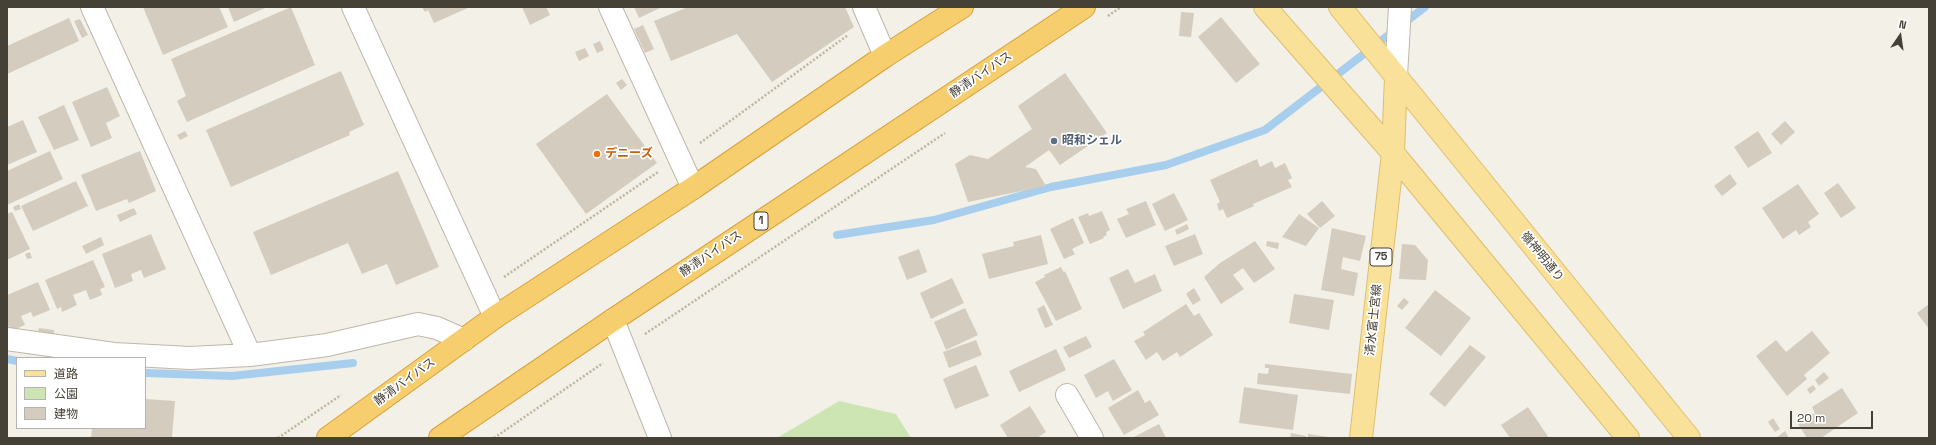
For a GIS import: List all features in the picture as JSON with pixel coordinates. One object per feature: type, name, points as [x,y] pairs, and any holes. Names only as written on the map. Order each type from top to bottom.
[{"type":"highway","name":"静清バイパス","points":[[328,438],[495,317],[692,188],[885,56],[962,7]]},
{"type":"highway","name":"静清バイパス","points":[[440,438],[613,320],[1084,7]]},
{"type":"main road","points":[[1265,7],[1393,153],[1628,438]]},
{"type":"main road","points":[[1340,7],[1396,76]]},
{"type":"main road","name":"清水富士宮線","points":[[1361,438],[1393,153],[1396,76]]},
{"type":"main road","name":"嶺神明通り","points":[[1396,76],[1689,438]]},
{"type":"street","points":[[92,7],[250,355]]},
{"type":"street","points":[[353,7],[495,317]]},
{"type":"street","points":[[610,7],[692,188]]},
{"type":"street","points":[[1396,76],[1400,7]]},
{"type":"street","points":[[867,13],[885,56]]},
{"type":"street","points":[[613,320],[623,349],[660,438]]},
{"type":"street","points":[[7,339],[122,354],[190,358],[250,355],[327,345],[418,324],[437,328],[464,340]]},
{"type":"street","points":[[1067,395],[1092,438]]},
{"type":"path","points":[[1102,20],[1121,7]]},
{"type":"path","points":[[483,291],[678,159],[867,13]]},
{"type":"path","points":[[494,438],[950,128]]},
{"type":"path","points":[[278,438],[342,394]]},
{"type":"green space","points":[[839,401],[896,414],[911,438],[777,438]]},
{"type":"building","points":[[143,7],[219,7],[228,27],[163,55]]},
{"type":"building","points":[[228,7],[267,7],[234,22]]},
{"type":"building","points":[[291,7],[315,65],[187,122],[177,101],[186,96],[171,59]]},
{"type":"building","points":[[422,7],[470,7],[434,23],[428,10],[425,12]]},
{"type":"building","points":[[522,7],[546,7],[550,15],[530,25]]},
{"type":"building","points":[[634,7],[662,7],[639,18]]},
{"type":"building","points":[[688,7],[845,7],[854,27],[772,82],[737,34],[671,61],[654,21]]},
{"type":"building","points":[[1181,12],[1194,13],[1191,37],[1179,36]]},
{"type":"building","points":[[1221,17],[1260,64],[1236,83],[1198,37]]},
{"type":"building","points":[[69,18],[79,41],[7,74],[7,46]]},
{"type":"building","points":[[80,19],[88,35],[82,38],[74,21]]},
{"type":"building","points":[[643,25],[654,49],[645,53],[634,29]]},
{"type":"building","points":[[600,41],[604,50],[597,53],[593,44]]},
{"type":"building","points":[[585,48],[589,56],[579,61],[575,52]]},
{"type":"building","points":[[341,71],[364,125],[349,132],[350,135],[231,187],[206,130]]},
{"type":"building","name":"昭和シェル","points":[[1065,73],[1107,133],[1060,165],[1049,150],[1025,167],[1036,169],[1046,186],[968,202],[955,164],[970,155],[988,159],[1032,129],[1018,106]]},
{"type":"building","points":[[622,79],[627,85],[621,90],[616,83]]},
{"type":"building","points":[[107,87],[120,116],[106,123],[112,138],[91,147],[72,102]]},
{"type":"building","name":"デニーズ","points":[[607,94],[657,163],[586,214],[536,144]]},
{"type":"building","points":[[64,105],[79,140],[54,150],[38,117]]},
{"type":"building","points":[[23,120],[37,152],[7,165],[7,127]]},
{"type":"building","points":[[1785,121],[1795,132],[1781,145],[1771,134]]},
{"type":"building","points":[[185,131],[188,136],[180,140],[177,135]]},
{"type":"building","points":[[1758,131],[1772,153],[1748,168],[1734,147]]},
{"type":"building","points":[[50,151],[63,179],[7,205],[7,171]]},
{"type":"building","points":[[140,151],[156,191],[129,203],[127,199],[96,211],[81,175]]},
{"type":"building","points":[[1257,159],[1260,167],[1272,161],[1275,168],[1285,163],[1292,178],[1288,180],[1292,187],[1253,204],[1254,206],[1227,218],[1223,209],[1219,211],[1217,204],[1220,202],[1210,180]]},
{"type":"building","points":[[398,171],[439,267],[396,285],[387,264],[362,274],[348,243],[271,275],[253,232]]},
{"type":"building","points":[[1730,174],[1737,184],[1722,196],[1714,186]]},
{"type":"building","points":[[76,181],[88,206],[33,231],[21,206]]},
{"type":"building","points":[[1838,183],[1856,208],[1841,218],[1824,193]]},
{"type":"building","points":[[1798,184],[1819,214],[1808,222],[1811,227],[1799,235],[1796,230],[1783,239],[1762,208]]},
{"type":"building","points":[[1174,193],[1188,220],[1165,231],[1152,204]]},
{"type":"building","points":[[1146,201],[1156,225],[1126,238],[1117,219],[1129,214],[1126,209]]},
{"type":"building","points":[[1322,201],[1335,216],[1320,228],[1307,214]]},
{"type":"building","points":[[19,204],[21,209],[15,211],[13,207]]},
{"type":"building","points":[[134,208],[137,214],[120,222],[117,215]]},
{"type":"building","points":[[1102,211],[1110,230],[1106,232],[1107,235],[1103,237],[1104,238],[1090,244],[1078,217],[1088,213],[1089,216]]},
{"type":"building","points":[[12,212],[30,249],[7,260],[7,214]]},
{"type":"building","points":[[1299,214],[1319,228],[1306,246],[1282,237]]},
{"type":"building","points":[[1073,218],[1084,243],[1072,249],[1075,254],[1064,259],[1050,229]]},
{"type":"building","points":[[1187,224],[1189,229],[1177,235],[1175,230]]},
{"type":"building","points":[[1332,228],[1366,236],[1360,261],[1343,257],[1341,269],[1358,273],[1354,296],[1321,290]]},
{"type":"building","points":[[151,234],[166,269],[144,278],[141,270],[131,274],[133,281],[115,288],[102,254]]},
{"type":"building","points":[[1195,234],[1203,254],[1174,266],[1165,246]]},
{"type":"building","points":[[1041,235],[1048,264],[989,279],[982,254],[1014,246],[1013,242]]},
{"type":"building","points":[[101,237],[104,245],[86,254],[82,246]]},
{"type":"building","points":[[1255,241],[1275,269],[1254,283],[1243,268],[1233,275],[1244,289],[1221,304],[1204,277],[1220,263]]},
{"type":"building","points":[[1267,241],[1279,243],[1278,249],[1266,246]]},
{"type":"building","points":[[1402,244],[1415,245],[1428,260],[1426,280],[1399,279]]},
{"type":"building","points":[[919,249],[927,272],[907,280],[898,257]]},
{"type":"building","points":[[30,252],[32,258],[27,259],[25,254]]},
{"type":"building","points":[[93,260],[105,287],[100,289],[102,295],[90,300],[86,290],[73,295],[77,305],[62,312],[61,307],[57,309],[45,280]]},
{"type":"building","points":[[1061,267],[1064,273],[1065,271],[1082,309],[1056,321],[1035,282],[1045,277],[1044,275]]},
{"type":"building","points":[[1128,269],[1135,283],[1155,274],[1162,291],[1123,309],[1109,278]]},
{"type":"building","points":[[952,278],[964,303],[931,319],[920,293]]},
{"type":"building","points":[[38,282],[50,310],[33,317],[31,312],[21,316],[25,325],[11,331],[9,326],[7,327],[7,295]]},
{"type":"building","points":[[1194,288],[1201,300],[1193,305],[1186,294]]},
{"type":"building","points":[[1435,290],[1471,318],[1441,356],[1405,328]]},
{"type":"building","points":[[1294,294],[1334,300],[1329,330],[1289,323]]},
{"type":"building","points":[[1404,298],[1409,302],[1402,310],[1397,306]]},
{"type":"building","points":[[1186,304],[1194,316],[1199,313],[1213,335],[1180,357],[1177,352],[1163,361],[1157,352],[1146,360],[1134,341],[1145,335],[1143,332]]},
{"type":"building","points":[[1929,304],[1929,329],[1917,313]]},
{"type":"building","points":[[1044,305],[1053,325],[1045,328],[1037,309]]},
{"type":"building","points":[[965,308],[978,335],[946,350],[934,322]]},
{"type":"building","points":[[39,328],[54,330],[54,337],[37,335]]},
{"type":"building","points":[[1812,331],[1830,353],[1804,375],[1807,379],[1787,396],[1756,356],[1776,340],[1786,352]]},
{"type":"building","points":[[1086,336],[1092,347],[1069,358],[1063,347]]},
{"type":"building","points":[[976,340],[982,355],[949,368],[943,352]]},
{"type":"building","points":[[1470,345],[1486,357],[1445,407],[1429,394]]},
{"type":"building","points":[[1056,349],[1066,370],[1019,392],[1009,371]]},
{"type":"building","points":[[1114,359],[1132,390],[1113,401],[1108,391],[1096,398],[1084,375]]},
{"type":"building","points":[[1265,364],[1352,374],[1350,394],[1257,384],[1258,373],[1268,374],[1269,368],[1265,368]]},
{"type":"building","points":[[976,365],[989,396],[955,409],[943,379]]},
{"type":"building","points":[[1824,372],[1829,378],[1819,386],[1815,380]]},
{"type":"building","points":[[1813,385],[1816,389],[1810,394],[1807,389]]},
{"type":"building","points":[[1244,387],[1298,395],[1293,430],[1239,423]]},
{"type":"building","points":[[1842,388],[1858,413],[1821,438],[1807,438],[1798,424],[1815,413],[1812,407]]},
{"type":"building","points":[[1138,390],[1145,403],[1150,400],[1159,415],[1124,435],[1108,408]]},
{"type":"building","points":[[146,399],[175,401],[172,438],[91,438],[92,429],[146,429]]},
{"type":"building","points":[[1030,406],[1046,432],[1037,438],[1008,438],[1000,425]]},
{"type":"building","points":[[1528,407],[1549,438],[1510,438],[1501,425]]},
{"type":"building","points":[[1773,418],[1780,429],[1775,432],[1768,422]]},
{"type":"building","points":[[1159,424],[1166,438],[1132,438]]},
{"type":"building","points":[[1785,431],[1789,438],[1776,438]]},
{"type":"building","points":[[1291,433],[1306,436],[1305,438],[1290,438]]},
{"type":"building","points":[[1308,434],[1329,437],[1329,438],[1308,438]]},
{"type":"waterway","points":[[837,235],[934,220],[1051,187],[1166,165],[1265,130],[1425,7]]},
{"type":"waterway","points":[[7,359],[16,361]]},
{"type":"waterway","points":[[146,373],[232,376],[353,363]]},
{"type":"place","name":"昭和シェル","points":[[1054,141]]},
{"type":"place","name":"デニーズ","points":[[597,154]]}]
